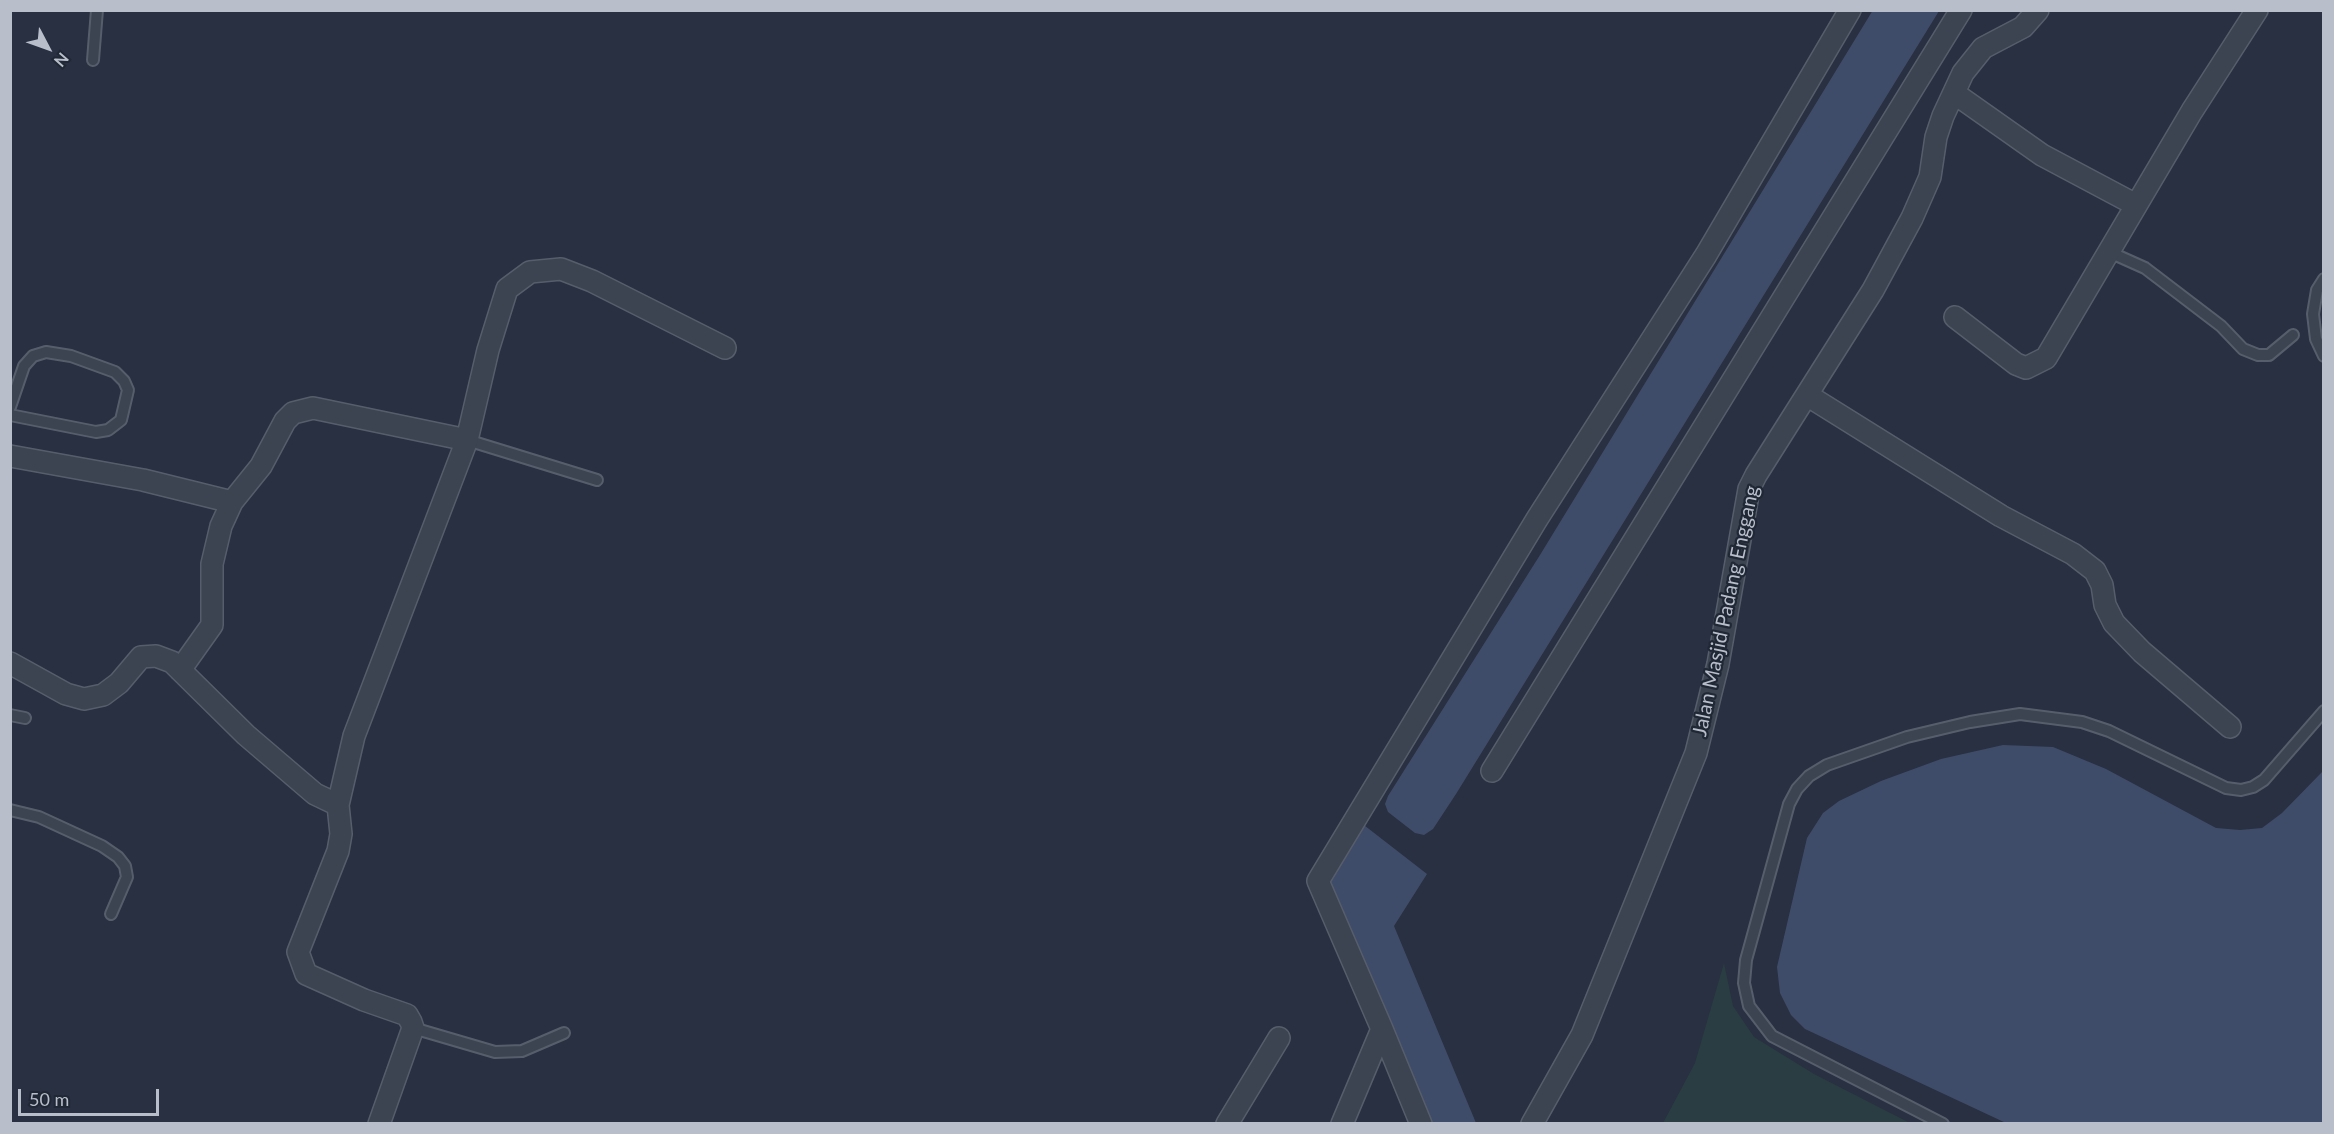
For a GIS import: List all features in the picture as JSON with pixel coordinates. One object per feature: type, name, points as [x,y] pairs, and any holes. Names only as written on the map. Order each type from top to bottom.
[{"type":"street","points":[[1420,1124],[1318,881],[1537,519],[1706,255],[1850,10]]},
{"type":"street","points":[[1492,771],[1961,10]]},
{"type":"street","name":"Jalan Masjid Padang Enggang","points":[[1532,1124],[1582,1035],[1686,782],[1703,731],[1718,664],[1749,489],[1771,449],[1873,290],[1915,210],[1930,177],[1936,137],[1963,73],[1983,48],[2023,27],[2038,10]]},
{"type":"street","points":[[1955,317],[2016,364],[2026,368],[2046,358],[2107,251],[2192,111],[2257,10]]},
{"type":"street","points":[[1953,93],[2042,154],[2136,205]]},
{"type":"street","points":[[379,1124],[413,1028],[407,1015],[364,1000],[306,974],[298,952],[338,852],[341,834],[338,805],[354,736],[467,440],[488,350],[507,289],[530,272],[561,270],[591,281],[725,348]]},
{"type":"street","points":[[1807,395],[2001,516],[2073,554],[2095,571],[2103,585],[2105,605],[2114,623],[2142,652],[2230,727]]},
{"type":"street","points":[[180,669],[212,625],[212,564],[221,526],[232,502],[261,466],[285,421],[303,410],[313,408],[467,440]]},
{"type":"street","points":[[10,456],[143,480],[232,502]]},
{"type":"street","points":[[10,663],[66,694],[84,699],[103,695],[119,683],[141,657],[156,656],[172,662],[246,735],[315,794],[338,805]]},
{"type":"street","points":[[1342,1124],[1382,1029]]},
{"type":"street","points":[[1227,1124],[1279,1038]]},
{"type":"lane","points":[[93,60],[97,10]]},
{"type":"lane","points":[[2107,251],[2145,268],[2221,326],[2243,349],[2258,355],[2269,355],[2293,335]]},
{"type":"lane","points":[[2324,279],[2318,290],[2313,314],[2316,339],[2324,356]]},
{"type":"lane","points":[[10,407],[24,366],[33,356],[46,352],[71,356],[115,372],[124,381],[128,390],[121,420],[108,430],[96,432],[10,415]]},
{"type":"lane","points":[[467,440],[597,480]]},
{"type":"lane","points":[[1943,1124],[1772,1036],[1749,1006],[1744,983],[1746,960],[1786,814],[1797,789],[1809,776],[1827,765],[1907,737],[1970,722],[2020,714],[2082,722],[2109,731],[2226,788],[2241,790],[2253,787],[2264,780],[2324,711]]},
{"type":"lane","points":[[10,715],[25,718]]},
{"type":"lane","points":[[10,810],[39,817],[102,846],[118,857],[125,866],[127,877],[111,914]]},
{"type":"lane","points":[[413,1028],[495,1052],[522,1051],[564,1033]]},
{"type":"green space","points":[[1724,963],[1733,1006],[1754,1037],[1814,1074],[1910,1123],[1663,1123],[1695,1063]]},
{"type":"water","points":[[1873,10],[1939,11],[1456,794],[1433,829],[1424,835],[1415,833],[1388,812],[1385,804],[1388,796],[1540,555]]},
{"type":"water","points":[[2003,745],[2053,747],[2106,769],[2216,828],[2240,830],[2262,828],[2282,813],[2323,771],[2323,1123],[2006,1123],[1805,1029],[1791,1015],[1780,993],[1777,967],[1807,838],[1823,813],[1839,801],[1881,781],[1941,759]]},
{"type":"water","points":[[1360,822],[1427,874],[1394,926],[1476,1123],[1429,1123],[1327,874]]}]
